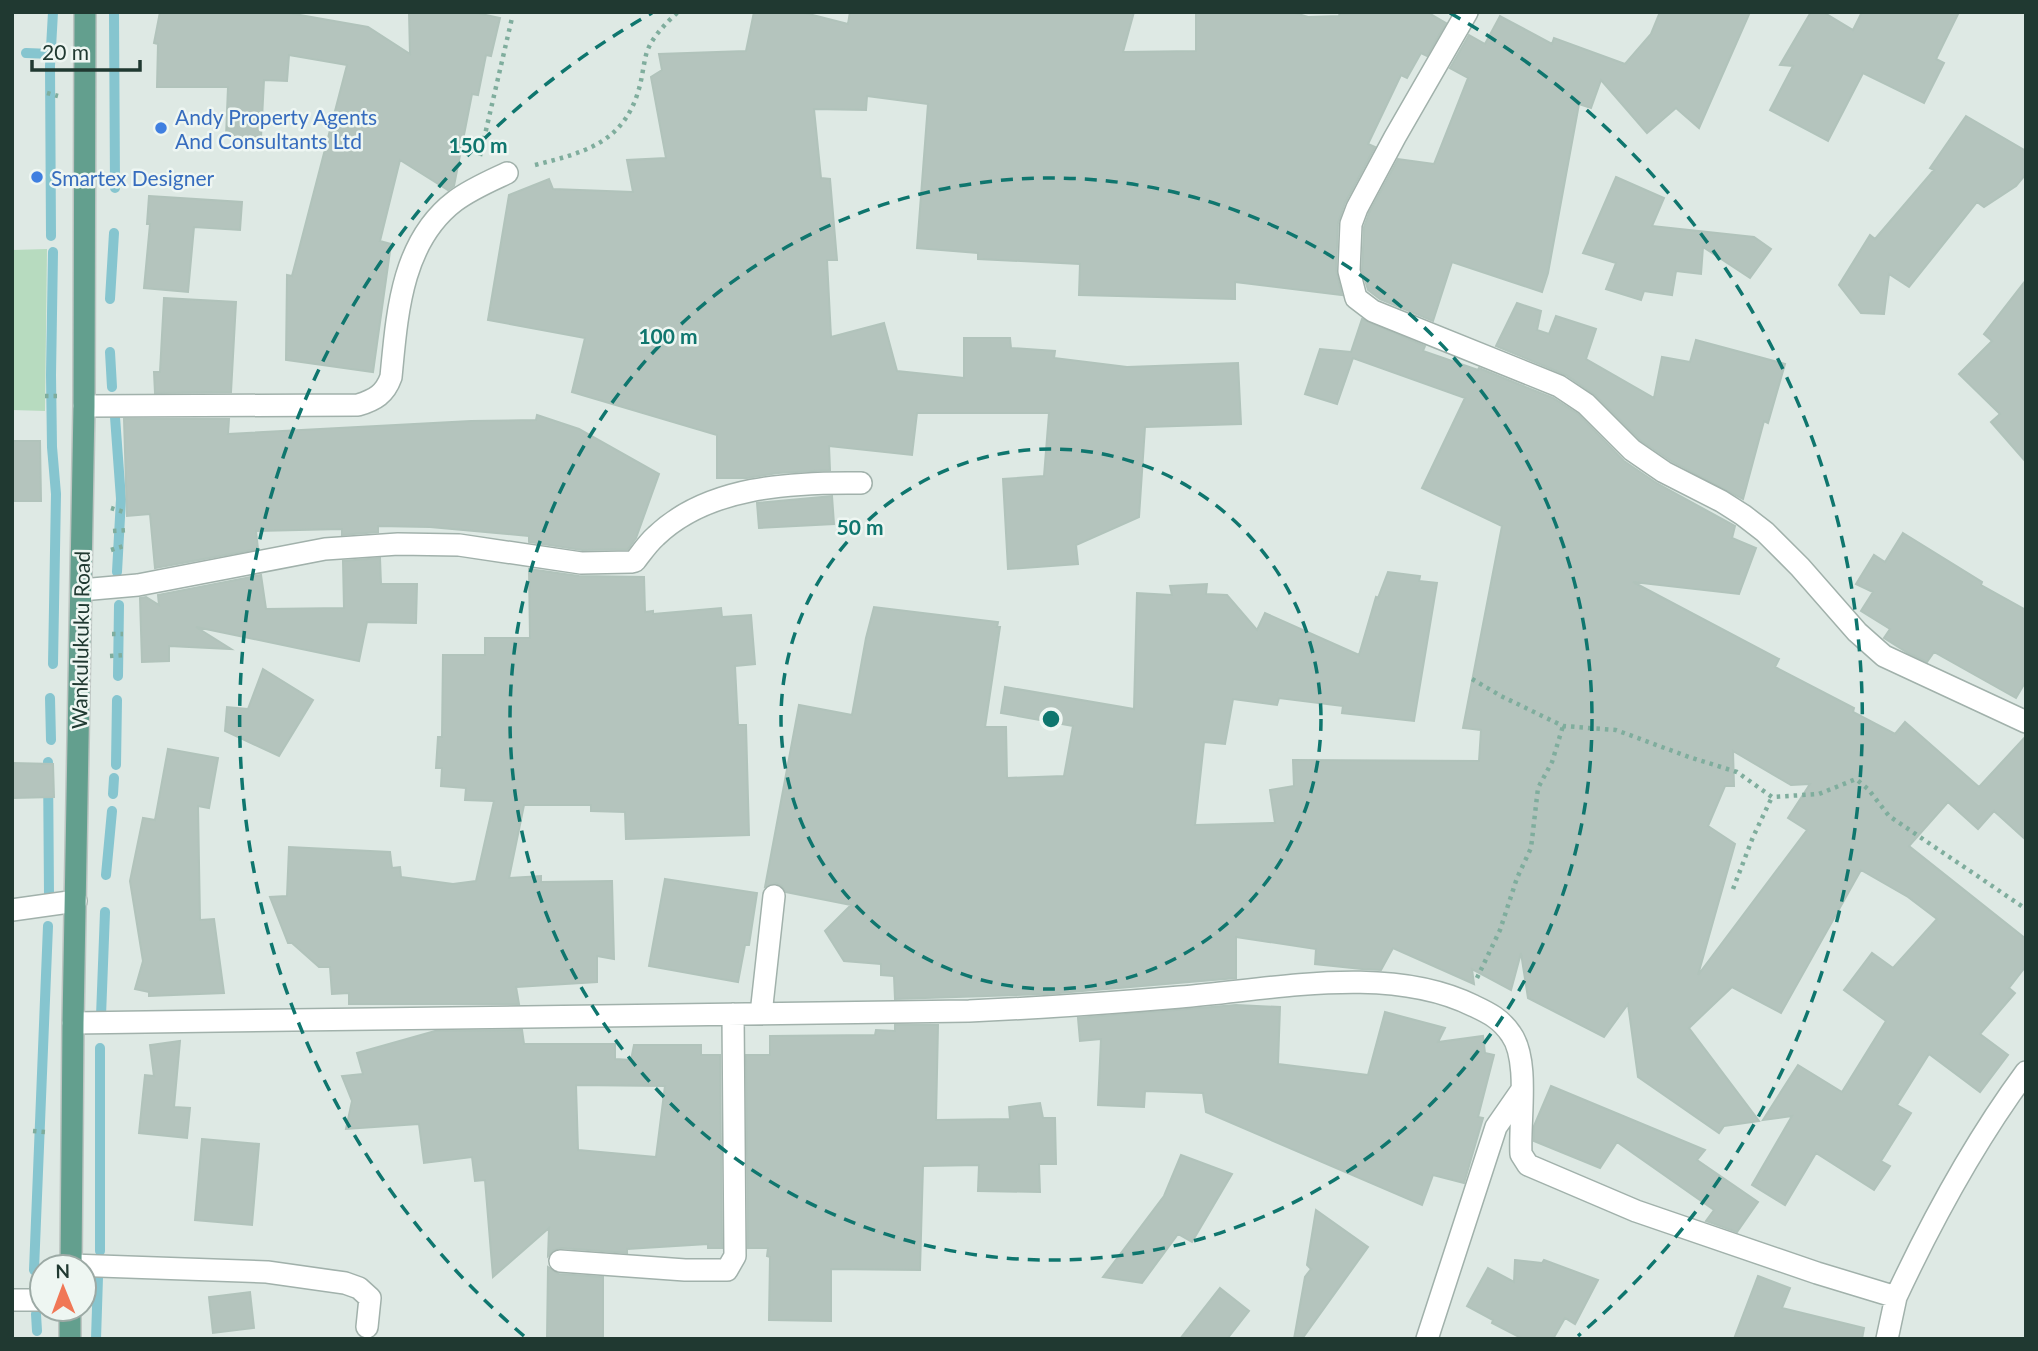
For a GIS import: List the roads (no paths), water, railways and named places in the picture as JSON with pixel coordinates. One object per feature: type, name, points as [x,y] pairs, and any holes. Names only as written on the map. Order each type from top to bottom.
[{"type":"main road","name":"Wankulukuku Road","points":[[71,1253],[84,406],[85,12]]},
{"type":"street","points":[[1466,12],[1357,208],[1349,240],[1349,271],[1356,298],[1373,311],[1559,386],[1586,404],[1632,450],[1664,472],[1721,501],[1765,532],[1857,632],[1884,656],[2026,722]]},
{"type":"street","points":[[84,406],[350,406],[374,400],[388,385],[391,377],[397,312],[405,277],[418,247],[454,202],[507,173]]},
{"type":"street","points":[[81,590],[138,585],[312,551],[352,546],[460,545],[581,563],[631,562],[670,524],[694,508],[720,499],[749,491],[831,483],[861,483]]},
{"type":"street","points":[[761,1014],[775,896]]},
{"type":"street","points":[[12,910],[76,901]]},
{"type":"street","points":[[73,1023],[968,1011],[1055,1007],[1293,985],[1359,982],[1420,988],[1463,1000],[1499,1018],[1513,1036],[1522,1070],[1521,1154],[1528,1165],[1636,1211],[1896,1297]]},
{"type":"street","points":[[560,1261],[685,1270],[727,1270],[735,1256],[733,1014]]},
{"type":"street","points":[[1887,1339],[1896,1297],[1917,1251],[1991,1119],[2026,1072]]},
{"type":"street","points":[[1427,1339],[1496,1127],[1521,1091]]},
{"type":"street","points":[[98,1267],[267,1272],[345,1283],[359,1287],[370,1297],[367,1328]]},
{"type":"waterway","points":[[51,236],[50,66],[53,12]]},
{"type":"waterway","points":[[114,12],[115,188]]},
{"type":"waterway","points":[[26,53],[51,54]]},
{"type":"waterway","points":[[110,299],[114,233]]},
{"type":"waterway","points":[[53,252],[51,375],[56,494],[53,664]]},
{"type":"waterway","points":[[110,352],[112,387]]},
{"type":"waterway","points":[[115,417],[121,499],[117,572]]},
{"type":"waterway","points":[[118,676],[119,605]]},
{"type":"waterway","points":[[50,698],[51,740]]},
{"type":"waterway","points":[[116,765],[117,700]]},
{"type":"waterway","points":[[48,762],[49,895]]},
{"type":"waterway","points":[[113,794],[114,778]]},
{"type":"waterway","points":[[106,875],[112,811]]},
{"type":"waterway","points":[[101,1016],[105,912]]},
{"type":"waterway","points":[[35,1253],[48,926]]},
{"type":"waterway","points":[[100,1048],[100,1251]]},
{"type":"waterway","points":[[37,1323],[37,1331]]},
{"type":"waterway","points":[[96,1339],[97,1323]]},
{"type":"place","name":"Andy Property Agents And Consultants Ltd","points":[[161,128]]},
{"type":"place","name":"Smartex Designer","points":[[37,177]]}]
